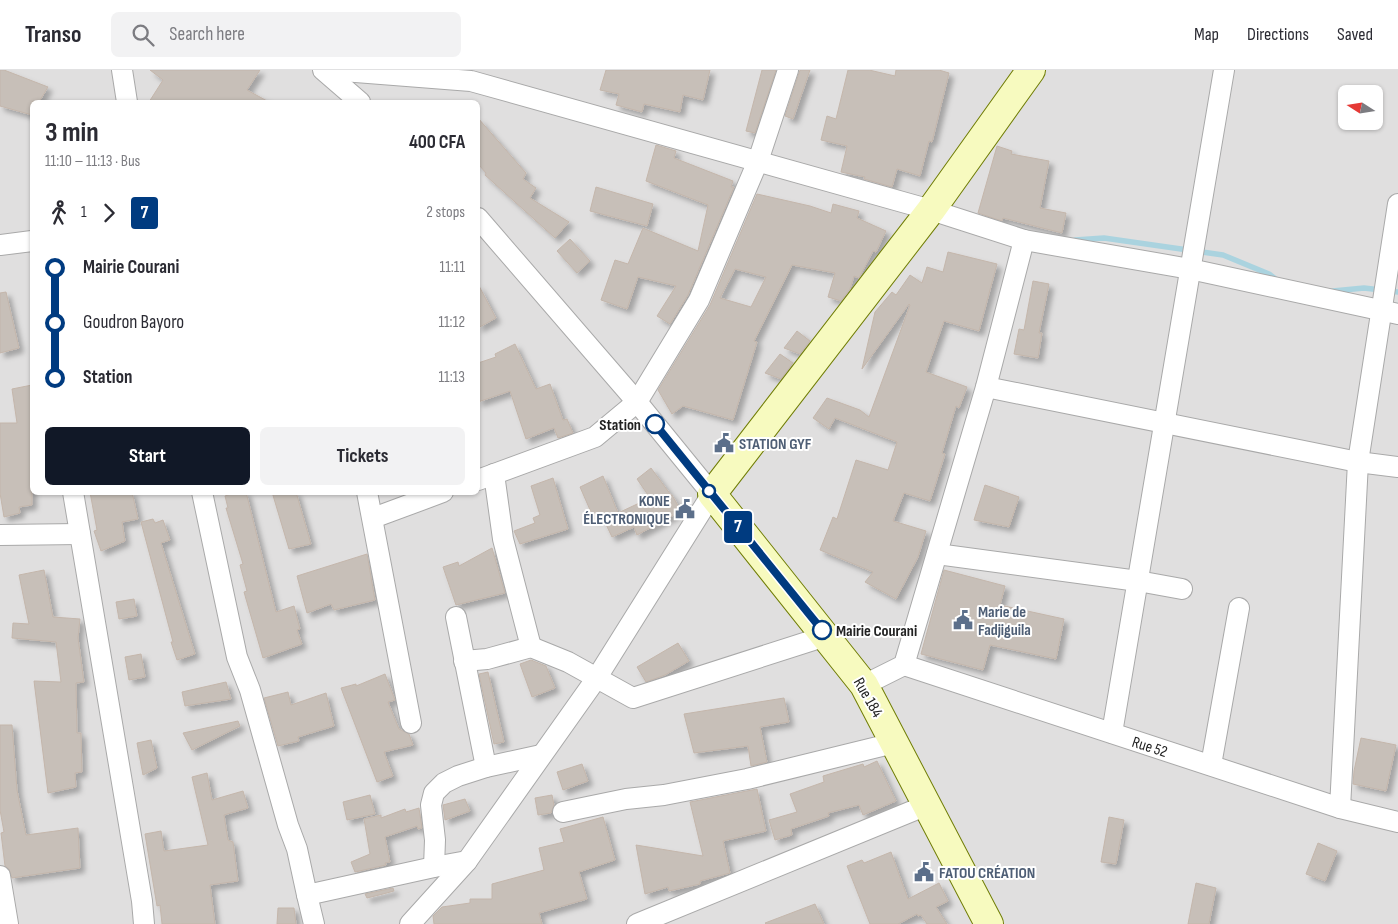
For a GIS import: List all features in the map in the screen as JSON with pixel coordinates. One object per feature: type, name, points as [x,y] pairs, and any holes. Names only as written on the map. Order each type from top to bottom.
[{"type":"street","points":[[122,70],[127,100]]},
{"type":"street","points":[[323,70],[358,100]]},
{"type":"street","points":[[330,70],[473,76],[758,161],[931,210],[1024,240],[1190,269],[1390,313]]},
{"type":"street","points":[[531,647],[486,477],[595,437],[637,402],[699,300],[758,161],[788,70]]},
{"type":"street","points":[[410,924],[467,861],[596,679],[712,494],[931,210],[1031,70]]},
{"type":"street","points":[[1112,733],[1224,70]]},
{"type":"street","points":[[1340,808],[1358,462],[1390,313],[1398,204]]},
{"type":"street","points":[[480,220],[637,402],[712,494]]},
{"type":"street","points":[[864,684],[904,665],[986,387],[1024,240]]},
{"type":"street","points":[[0,245],[30,245]]},
{"type":"street","points":[[986,387],[1358,462],[1398,467]]},
{"type":"street","name":"Rue 184","points":[[712,494],[864,684],[989,924]]},
{"type":"street","points":[[74,495],[142,901],[144,924]]},
{"type":"street","points":[[203,495],[237,657],[250,690],[288,825],[297,849],[314,924]]},
{"type":"street","points":[[368,495],[411,723]]},
{"type":"street","points":[[373,518],[435,495]]},
{"type":"street","points":[[0,535],[80,534]]},
{"type":"street","points":[[937,554],[1138,581],[1182,589]]},
{"type":"street","points":[[1211,766],[1239,608]]},
{"type":"street","points":[[456,617],[486,767]]},
{"type":"street","points":[[464,661],[487,659],[531,647],[568,662],[633,698],[826,636]]},
{"type":"street","name":"Rue 52","points":[[904,665],[1340,808],[1398,822]]},
{"type":"street","points":[[562,812],[626,799],[664,795],[747,780],[894,743]]},
{"type":"street","points":[[434,867],[435,840],[431,805],[434,793],[444,783],[458,776],[486,767],[541,755]]},
{"type":"street","points":[[637,924],[927,805]]},
{"type":"street","points":[[307,894],[467,861]]},
{"type":"street","points":[[0,876],[8,924]]},
{"type":"shaded area","points":[[0,70],[1398,70],[1398,924],[0,924]]},
{"type":"building","points":[[0,70],[48,87],[40,100],[30,100],[30,114],[0,106]]},
{"type":"building","points":[[150,70],[260,70],[247,90],[265,100],[150,100],[163,80]]},
{"type":"building","points":[[606,70],[710,70],[703,100],[683,95],[680,112],[644,104],[642,112],[616,105],[619,94],[600,90]]},
{"type":"building","points":[[762,70],[776,70],[755,133],[746,131]]},
{"type":"building","points":[[800,70],[810,70],[793,119],[785,116]]},
{"type":"building","points":[[848,70],[869,70],[895,76],[896,70],[939,70],[949,73],[932,142],[929,141],[920,176],[897,169],[892,187],[864,179],[865,177],[841,172],[847,146],[821,140],[827,116],[836,119]]},
{"type":"building","points":[[480,120],[526,173],[523,179],[536,188],[530,198],[569,222],[555,238],[485,175],[486,173],[480,166]]},
{"type":"building","points":[[656,145],[676,151],[674,158],[733,181],[731,187],[734,187],[688,295],[670,324],[657,316],[676,286],[638,277],[627,309],[601,300],[615,260],[628,264],[643,228],[698,251],[708,205],[646,181]]},
{"type":"building","points":[[997,146],[1012,151],[1011,154],[1049,161],[1040,208],[1066,213],[1062,233],[1003,218],[1002,221],[978,213]]},
{"type":"building","points":[[596,187],[653,204],[647,226],[590,211]]},
{"type":"building","points":[[757,194],[810,206],[831,213],[833,204],[859,211],[857,218],[886,231],[876,252],[873,251],[859,278],[854,276],[850,289],[841,301],[828,297],[835,273],[792,265],[754,341],[757,342],[733,420],[683,406],[672,414],[658,390],[710,305]],"holes":[[[735,269],[766,277],[751,307],[720,298]]]},
{"type":"building","points":[[570,239],[590,261],[577,273],[557,251]]},
{"type":"building","points":[[948,252],[997,264],[979,331],[944,321],[926,372],[967,387],[959,408],[956,406],[942,453],[945,454],[930,501],[904,493],[893,521],[926,531],[918,557],[896,599],[865,582],[873,572],[820,550],[833,517],[837,519],[856,460],[888,470],[897,442],[835,418],[829,429],[813,418],[827,398],[860,410],[869,417],[910,305],[862,369],[875,312],[892,292],[896,295],[910,275],[922,283],[927,267],[943,272]]},
{"type":"building","points":[[1033,281],[1049,284],[1039,333],[1042,333],[1038,358],[1014,354],[1019,329],[1024,330]]},
{"type":"building","points":[[480,288],[496,318],[480,327]]},
{"type":"building","points":[[6,292],[19,348],[0,353],[0,293]]},
{"type":"building","points":[[797,331],[810,341],[800,354],[784,348]]},
{"type":"building","points":[[515,344],[536,389],[550,384],[563,420],[567,419],[573,433],[558,438],[554,428],[526,439],[510,391],[480,401],[480,362],[496,357],[495,354]]},
{"type":"building","points":[[780,354],[793,363],[781,379],[765,373]]},
{"type":"building","points":[[30,385],[30,495],[32,495],[32,505],[19,507],[20,513],[4,517],[0,493],[0,423],[17,423],[12,389]]},
{"type":"building","points":[[651,468],[672,495],[681,511],[637,535],[634,527],[612,537],[602,516],[594,519],[580,487],[603,476],[618,513],[650,498],[637,479]]},
{"type":"building","points":[[553,478],[568,529],[520,544],[514,531],[535,523],[533,518],[540,515],[531,486]]},
{"type":"building","points":[[985,485],[1019,497],[1009,527],[974,520]]},
{"type":"building","points":[[91,495],[133,495],[138,519],[122,522],[125,541],[101,551],[94,531],[97,530]]},
{"type":"building","points":[[247,495],[276,612],[294,606],[300,629],[297,630],[302,644],[263,658],[244,592],[247,591],[240,565],[243,564],[226,508],[228,508],[225,496]]},
{"type":"building","points":[[273,495],[297,495],[311,544],[289,549]]},
{"type":"building","points":[[153,519],[155,523],[163,520],[170,540],[161,543],[195,654],[177,660],[141,522]]},
{"type":"building","points":[[492,548],[505,593],[456,605],[443,567],[458,562],[459,566]]},
{"type":"building","points":[[367,554],[375,600],[334,610],[331,604],[307,613],[297,576]]},
{"type":"building","points":[[44,570],[53,617],[80,619],[78,638],[84,682],[76,683],[77,733],[81,733],[82,772],[75,773],[76,787],[48,793],[34,681],[61,682],[56,642],[12,638],[13,623],[29,624],[19,575]]},
{"type":"building","name":"Marie de Fadjiguila","points":[[944,570],[1005,586],[1000,605],[1064,619],[1056,659],[990,645],[983,670],[921,654]]},
{"type":"building","points":[[134,599],[137,616],[119,619],[116,602]]},
{"type":"building","points":[[678,643],[689,661],[665,675],[646,682],[637,667]]},
{"type":"building","points":[[141,654],[145,677],[129,680],[125,657]]},
{"type":"building","points":[[531,660],[546,666],[555,688],[532,697],[520,664]]},
{"type":"building","points":[[488,672],[504,742],[494,744],[479,674]]},
{"type":"building","points":[[385,674],[395,700],[388,702],[399,729],[409,734],[413,745],[384,752],[393,776],[377,782],[341,688],[356,684],[356,686]]},
{"type":"building","points":[[226,682],[231,699],[185,706],[182,692]]},
{"type":"building","points":[[288,692],[291,705],[326,693],[334,726],[298,737],[299,741],[278,746],[264,698]]},
{"type":"building","points":[[784,698],[789,722],[760,727],[767,762],[751,766],[748,746],[694,753],[684,714]]},
{"type":"building","points":[[238,721],[240,726],[192,750],[183,733]]},
{"type":"building","points":[[0,725],[12,725],[17,790],[26,835],[78,828],[80,868],[12,878],[9,869],[5,866],[1,833],[4,832],[0,810]]},
{"type":"building","points":[[1361,738],[1396,745],[1386,791],[1353,784]]},
{"type":"building","points":[[151,740],[157,768],[143,775],[137,743]]},
{"type":"building","points":[[877,761],[896,801],[863,815],[859,805],[828,813],[829,816],[791,829],[792,835],[775,840],[769,820],[797,812],[790,794],[824,782],[823,776],[863,764],[864,767]]},
{"type":"building","points":[[582,764],[588,781],[563,790],[557,772]]},
{"type":"building","points":[[207,773],[212,800],[243,791],[248,808],[224,815],[228,840],[233,842],[238,881],[210,885],[215,924],[162,924],[160,905],[157,906],[145,834],[161,831],[164,851],[208,845],[192,777]]},
{"type":"building","points":[[757,789],[766,831],[723,841],[730,873],[700,881],[700,884],[669,891],[668,887],[645,894],[636,845],[703,856],[690,802]]},
{"type":"building","points":[[370,795],[375,814],[347,820],[343,802]]},
{"type":"building","points":[[552,795],[554,805],[551,813],[538,815],[535,798]]},
{"type":"building","points":[[465,799],[470,811],[445,820],[443,805]]},
{"type":"building","points":[[419,808],[422,828],[418,829],[417,826],[385,837],[390,862],[385,863],[386,865],[355,872],[351,862],[370,854],[364,819],[381,815],[381,818],[405,809],[406,812]]},
{"type":"building","points":[[603,817],[615,860],[579,872],[587,899],[539,913],[542,924],[434,924],[433,916],[442,907],[470,903],[470,899],[492,899],[492,884],[544,870],[539,848],[564,842],[560,829]]},
{"type":"building","points":[[1109,817],[1124,820],[1116,864],[1101,862]]},
{"type":"building","points":[[1318,843],[1337,851],[1325,881],[1306,874]]},
{"type":"building","points":[[891,852],[908,899],[939,883],[948,901],[936,907],[947,924],[927,924],[921,915],[918,916],[917,914],[898,924],[870,924],[847,866],[862,860],[864,863]]},
{"type":"building","points":[[1196,883],[1216,888],[1209,924],[1188,924]]},
{"type":"building","points":[[393,888],[394,891],[367,898],[365,894]]},
{"type":"building","points":[[815,904],[824,924],[765,923]]},
{"type":"building","points":[[278,908],[294,908],[296,924],[277,924]]},
{"type":"waterway","points":[[1075,240],[1104,238],[1223,255],[1269,274],[1278,281]]},
{"type":"waterway","points":[[1333,291],[1364,288],[1398,292]]},
{"type":"bus line","name":"7","points":[[655,424],[822,630]]},
{"type":"place","name":"Station","points":[[655,424]]},
{"type":"place","name":"STATION GYF","points":[[724,443]]},
{"type":"place","name":"KONE ÉLECTRONIQUE","points":[[685,509]]},
{"type":"place","name":"Marie de Fadjiguila","points":[[963,620]]},
{"type":"place","name":"Mairie Courani","points":[[822,630]]},
{"type":"place","name":"FATOU CRÉATION","points":[[924,872]]}]
